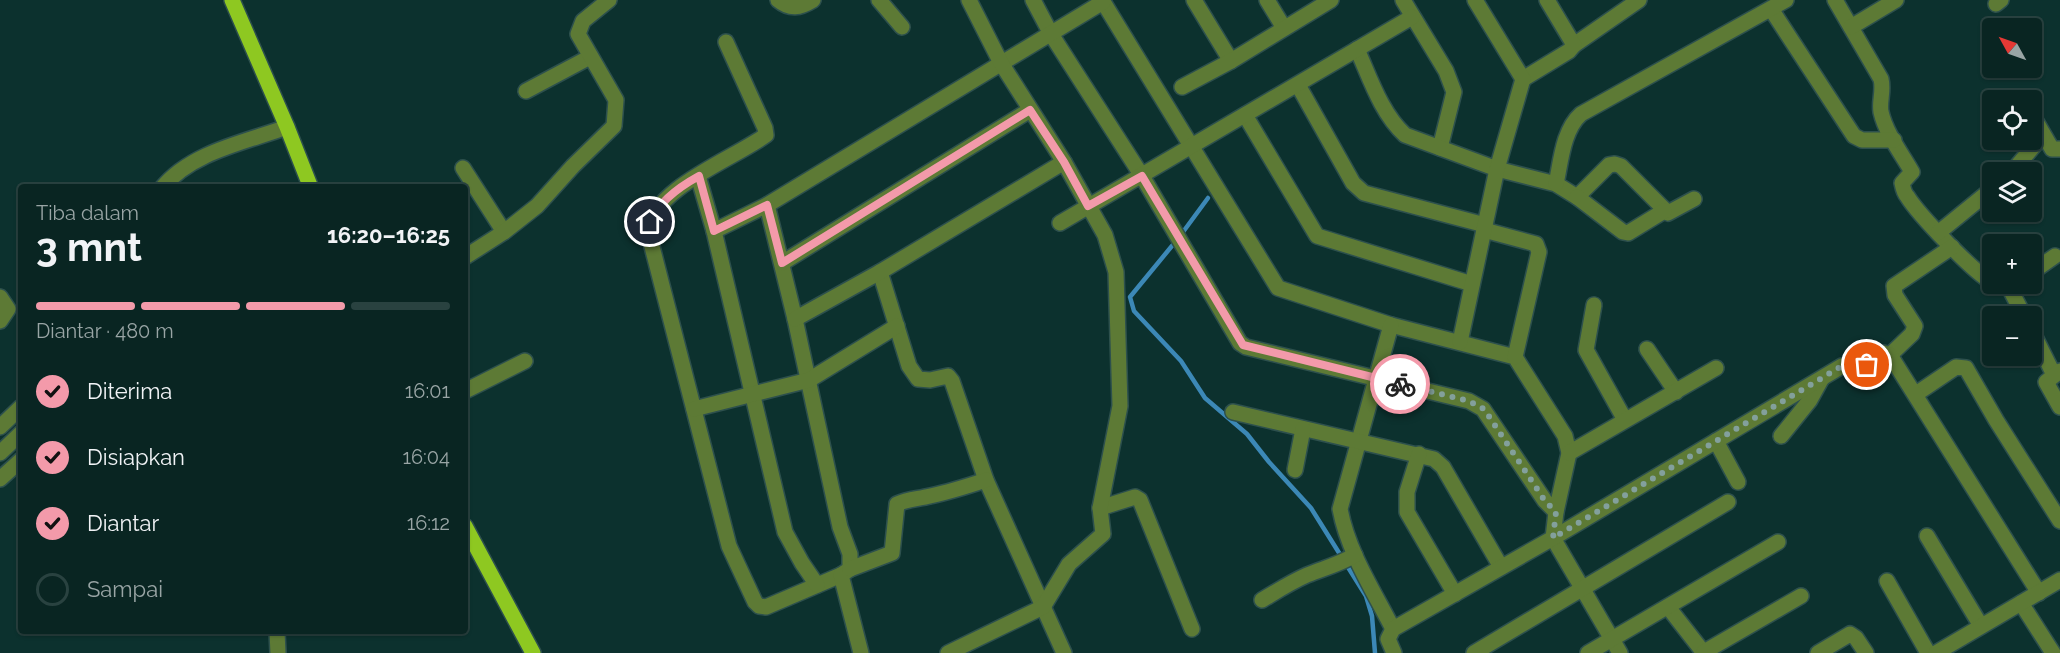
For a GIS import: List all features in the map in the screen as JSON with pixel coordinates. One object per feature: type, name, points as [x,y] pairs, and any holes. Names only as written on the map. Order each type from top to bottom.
[{"type":"main road","points":[[232,0],[309,184]]},
{"type":"main road","points":[[468,532],[533,653]]},
{"type":"street","points":[[468,255],[504,232],[537,206],[573,166],[614,126],[615,100],[578,34],[583,21],[609,0]]},
{"type":"street","points":[[778,0],[785,6],[801,8],[813,0]]},
{"type":"street","points":[[879,0],[902,27]]},
{"type":"street","points":[[948,653],[1043,607],[1069,564],[1103,534],[1100,508],[1120,406],[1116,272],[1105,235],[1064,162],[1001,63],[969,0]]},
{"type":"street","points":[[1033,0],[1051,34],[1142,176],[1240,343],[1246,347],[1469,401],[1484,409],[1545,501],[1556,512]]},
{"type":"street","points":[[1194,0],[1231,61]]},
{"type":"street","points":[[1267,0],[1284,28]]},
{"type":"street","points":[[1182,87],[1231,61],[1331,0]]},
{"type":"street","points":[[1403,0],[1446,71],[1454,92],[1440,148]]},
{"type":"street","points":[[1475,0],[1522,79]]},
{"type":"street","points":[[1547,0],[1575,45]]},
{"type":"street","points":[[1460,342],[1497,169],[1522,79],[1569,51],[1639,0]]},
{"type":"street","points":[[1556,184],[1569,130],[1573,121],[1581,114],[1786,0]]},
{"type":"street","points":[[1835,0],[1881,80],[1882,91],[1879,99],[1882,114],[1912,172],[1902,183],[1905,194],[1952,247],[1982,275]]},
{"type":"street","points":[[1851,27],[1896,0]]},
{"type":"street","points":[[714,231],[767,205],[1103,1],[1278,288],[1392,325],[1515,357],[1565,436],[1569,453],[1556,512],[1553,538],[1620,653]]},
{"type":"street","points":[[1771,9],[1854,136],[1862,140],[1894,140]]},
{"type":"street","points":[[1060,223],[1412,17]]},
{"type":"street","points":[[726,42],[765,128],[765,135],[678,187],[654,212],[648,231],[729,546],[755,602],[759,606],[766,607],[892,553],[897,504],[986,480]]},
{"type":"street","points":[[1357,49],[1387,114],[1405,135],[1497,169],[1556,184],[1577,196],[1623,232],[1628,233],[1664,211]]},
{"type":"street","points":[[526,91],[590,57]]},
{"type":"street","points":[[1298,85],[1353,183],[1364,193],[1536,244],[1539,252],[1515,357]]},
{"type":"street","points":[[782,263],[1030,110]]},
{"type":"street","points":[[1245,115],[1317,236],[1322,240],[1472,284]]},
{"type":"street","points":[[166,184],[172,177],[200,159],[287,127]]},
{"type":"street","points":[[2042,136],[2052,149],[2060,149]]},
{"type":"street","points":[[2020,162],[2030,150]]},
{"type":"street","points":[[795,319],[880,272],[1064,162]]},
{"type":"street","points":[[1577,196],[1609,165],[1615,164],[1621,166],[1664,211],[1672,213],[1694,199]]},
{"type":"street","points":[[463,168],[504,232]]},
{"type":"street","points":[[699,176],[785,532],[802,564],[817,585]]},
{"type":"street","points":[[1938,232],[1982,197]]},
{"type":"street","points":[[767,205],[809,380],[840,527],[850,554],[845,572],[861,653]]},
{"type":"street","points":[[1890,355],[1915,330],[1915,326],[1895,295],[1894,286],[1952,247]]},
{"type":"street","points":[[2042,265],[2055,256]]},
{"type":"street","points":[[880,272],[909,366],[918,379],[930,380],[948,376],[952,381],[986,480],[1064,653]]},
{"type":"street","points":[[0,297],[8,309],[0,321]]},
{"type":"street","points":[[1594,305],[1586,350],[1625,420]]},
{"type":"street","points":[[1392,325],[1340,509],[1348,559],[1393,628]]},
{"type":"street","points":[[694,409],[809,380],[897,326]]},
{"type":"street","points":[[2042,348],[2057,373],[2046,381],[2046,384],[2060,407]]},
{"type":"street","points":[[1647,349],[1676,392]]},
{"type":"street","points":[[1394,653],[1388,639],[1393,628],[1553,538],[1842,366],[1867,365],[1883,353],[1890,355],[1916,394],[2039,593]]},
{"type":"street","points":[[468,390],[525,361]]},
{"type":"street","points":[[1916,394],[1956,367],[1966,368],[2060,521]]},
{"type":"street","points":[[1569,453],[1716,368]]},
{"type":"street","points":[[1781,436],[1810,400],[1821,379]]},
{"type":"street","points":[[0,427],[18,410]]},
{"type":"street","points":[[1233,412],[1434,459],[1443,467],[1501,567]]},
{"type":"street","points":[[1295,470],[1304,429]]},
{"type":"street","points":[[0,453],[18,436]]},
{"type":"street","points":[[1716,441],[1738,482]]},
{"type":"street","points":[[1419,454],[1407,492],[1407,512],[1455,594]]},
{"type":"street","points":[[0,479],[18,463]]},
{"type":"street","points":[[1100,508],[1135,497],[1140,500],[1192,629]]},
{"type":"street","points":[[1474,653],[1728,501]]},
{"type":"street","points":[[1928,536],[1981,626]]},
{"type":"street","points":[[1588,653],[1778,542]]},
{"type":"street","points":[[1262,600],[1292,582],[1348,559]]},
{"type":"street","points":[[1936,653],[2060,580]]},
{"type":"street","points":[[1887,581],[1928,653]]},
{"type":"street","points":[[1668,607],[1704,652],[1801,596]]},
{"type":"street","points":[[2021,603],[2050,652]]},
{"type":"street","points":[[277,634],[278,653]]},
{"type":"street","points":[[1818,653],[1850,634],[1856,638],[1866,653]]},
{"type":"waterway","points":[[1183,232],[1208,198]]},
{"type":"waterway","points":[[1176,241],[1130,297],[1134,311],[1181,361],[1205,398],[1247,434],[1311,508],[1366,596],[1372,616],[1375,653]]},
{"type":"way so far","points":[[1400,384],[1469,401],[1484,409],[1545,501],[1556,512],[1553,538],[1842,366],[1867,365]]},
{"type":"route","points":[[650,222],[654,212],[678,187],[699,176],[714,231],[767,205],[782,263],[1030,110],[1064,162],[1088,206],[1142,176],[1240,343],[1246,347],[1400,384]]}]
